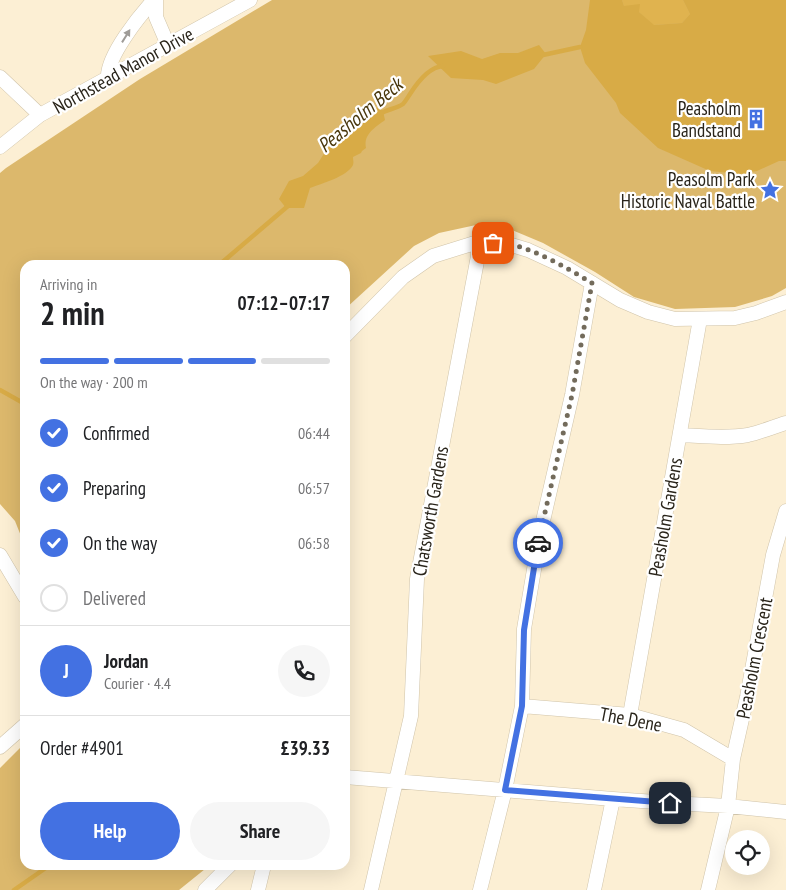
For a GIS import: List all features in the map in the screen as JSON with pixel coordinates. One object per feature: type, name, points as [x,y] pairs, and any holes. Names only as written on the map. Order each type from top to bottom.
[{"type":"street","points":[[155,0],[156,17],[168,45]]},
{"type":"street","points":[[108,77],[110,64],[119,47],[136,21],[155,0]]},
{"type":"street","name":"Northstead Manor Drive","points":[[0,146],[40,115],[250,0]]},
{"type":"street","points":[[0,77],[40,115]]},
{"type":"street","points":[[350,331],[403,277],[433,256],[478,242],[508,244],[528,250],[567,268],[620,300],[648,312],[675,319],[735,318],[756,313],[786,302]]},
{"type":"street","name":"Chatsworth Gardens","points":[[371,890],[411,716],[417,579],[478,256],[478,242]]},
{"type":"street","points":[[480,890],[505,790],[522,706],[524,630],[540,534],[572,395],[592,283]]},
{"type":"street","name":"Peasholm Gardens","points":[[630,715],[700,319]]},
{"type":"street","points":[[680,435],[736,437],[749,435],[786,423]]},
{"type":"street","name":"Peasholm Crescent","points":[[708,890],[728,806],[733,759],[747,697],[774,555],[786,511]]},
{"type":"street","points":[[0,555],[20,589]]},
{"type":"street","name":"The Dene","points":[[522,706],[630,715],[684,730],[733,759]]},
{"type":"street","points":[[0,747],[20,729]]},
{"type":"street","points":[[350,777],[786,812]]},
{"type":"street","points":[[594,890],[613,799]]},
{"type":"street","points":[[205,890],[225,870]]},
{"type":"street","points":[[258,890],[263,870]]},
{"type":"shaded area","points":[[272,0],[786,0],[786,288],[772,296],[735,307],[675,309],[634,297],[595,272],[543,243],[512,230],[476,225],[439,233],[414,246],[350,304],[350,260],[20,260],[20,534],[15,521],[0,504],[0,173],[140,79]]},
{"type":"shaded area","points":[[590,0],[622,0],[624,6],[640,4],[639,12],[654,25],[682,23],[690,14],[683,0],[786,0],[786,161],[779,161],[757,171],[740,174],[710,171],[658,148],[620,113],[616,103],[585,63],[580,47],[586,30]]},
{"type":"shaded area","points":[[622,0],[683,0],[690,14],[682,23],[653,25],[639,12],[624,6]]},
{"type":"shaded area","points":[[539,45],[546,54],[534,69],[496,84],[483,80],[451,78],[428,56],[461,51],[482,59],[500,53],[518,53]]},
{"type":"shaded area","points":[[371,108],[378,108],[383,111],[385,120],[368,135],[366,148],[353,157],[353,164],[350,169],[334,179],[310,188],[304,208],[286,208],[279,199],[289,181],[303,176],[318,163],[344,129],[350,128],[356,120],[369,112]]},
{"type":"shaded area","points":[[20,748],[20,870],[204,870],[179,890],[0,890],[0,768]]},
{"type":"waterway","name":"Peasholm Beck","points":[[543,55],[580,47]]},
{"type":"waterway","name":"Peasholm Beck","points":[[380,114],[403,104],[424,76],[433,69],[443,66]]},
{"type":"waterway","name":"Peasholm Beck","points":[[225,260],[288,206]]},
{"type":"waterway","points":[[0,390],[20,401]]},
{"type":"waterway","name":"Peasholm Beck","points":[[14,890],[43,870]]},
{"type":"way so far","points":[[493,243],[508,244],[528,250],[567,268],[592,283],[572,395],[538,543]]},
{"type":"place","name":"Peasholm Bandstand","points":[[756,119]]},
{"type":"place","name":"Peasolm Park Historic Naval Battle","points":[[770,190]]},
{"type":"route","points":[[538,543],[524,630],[522,706],[505,790],[670,803]]}]
